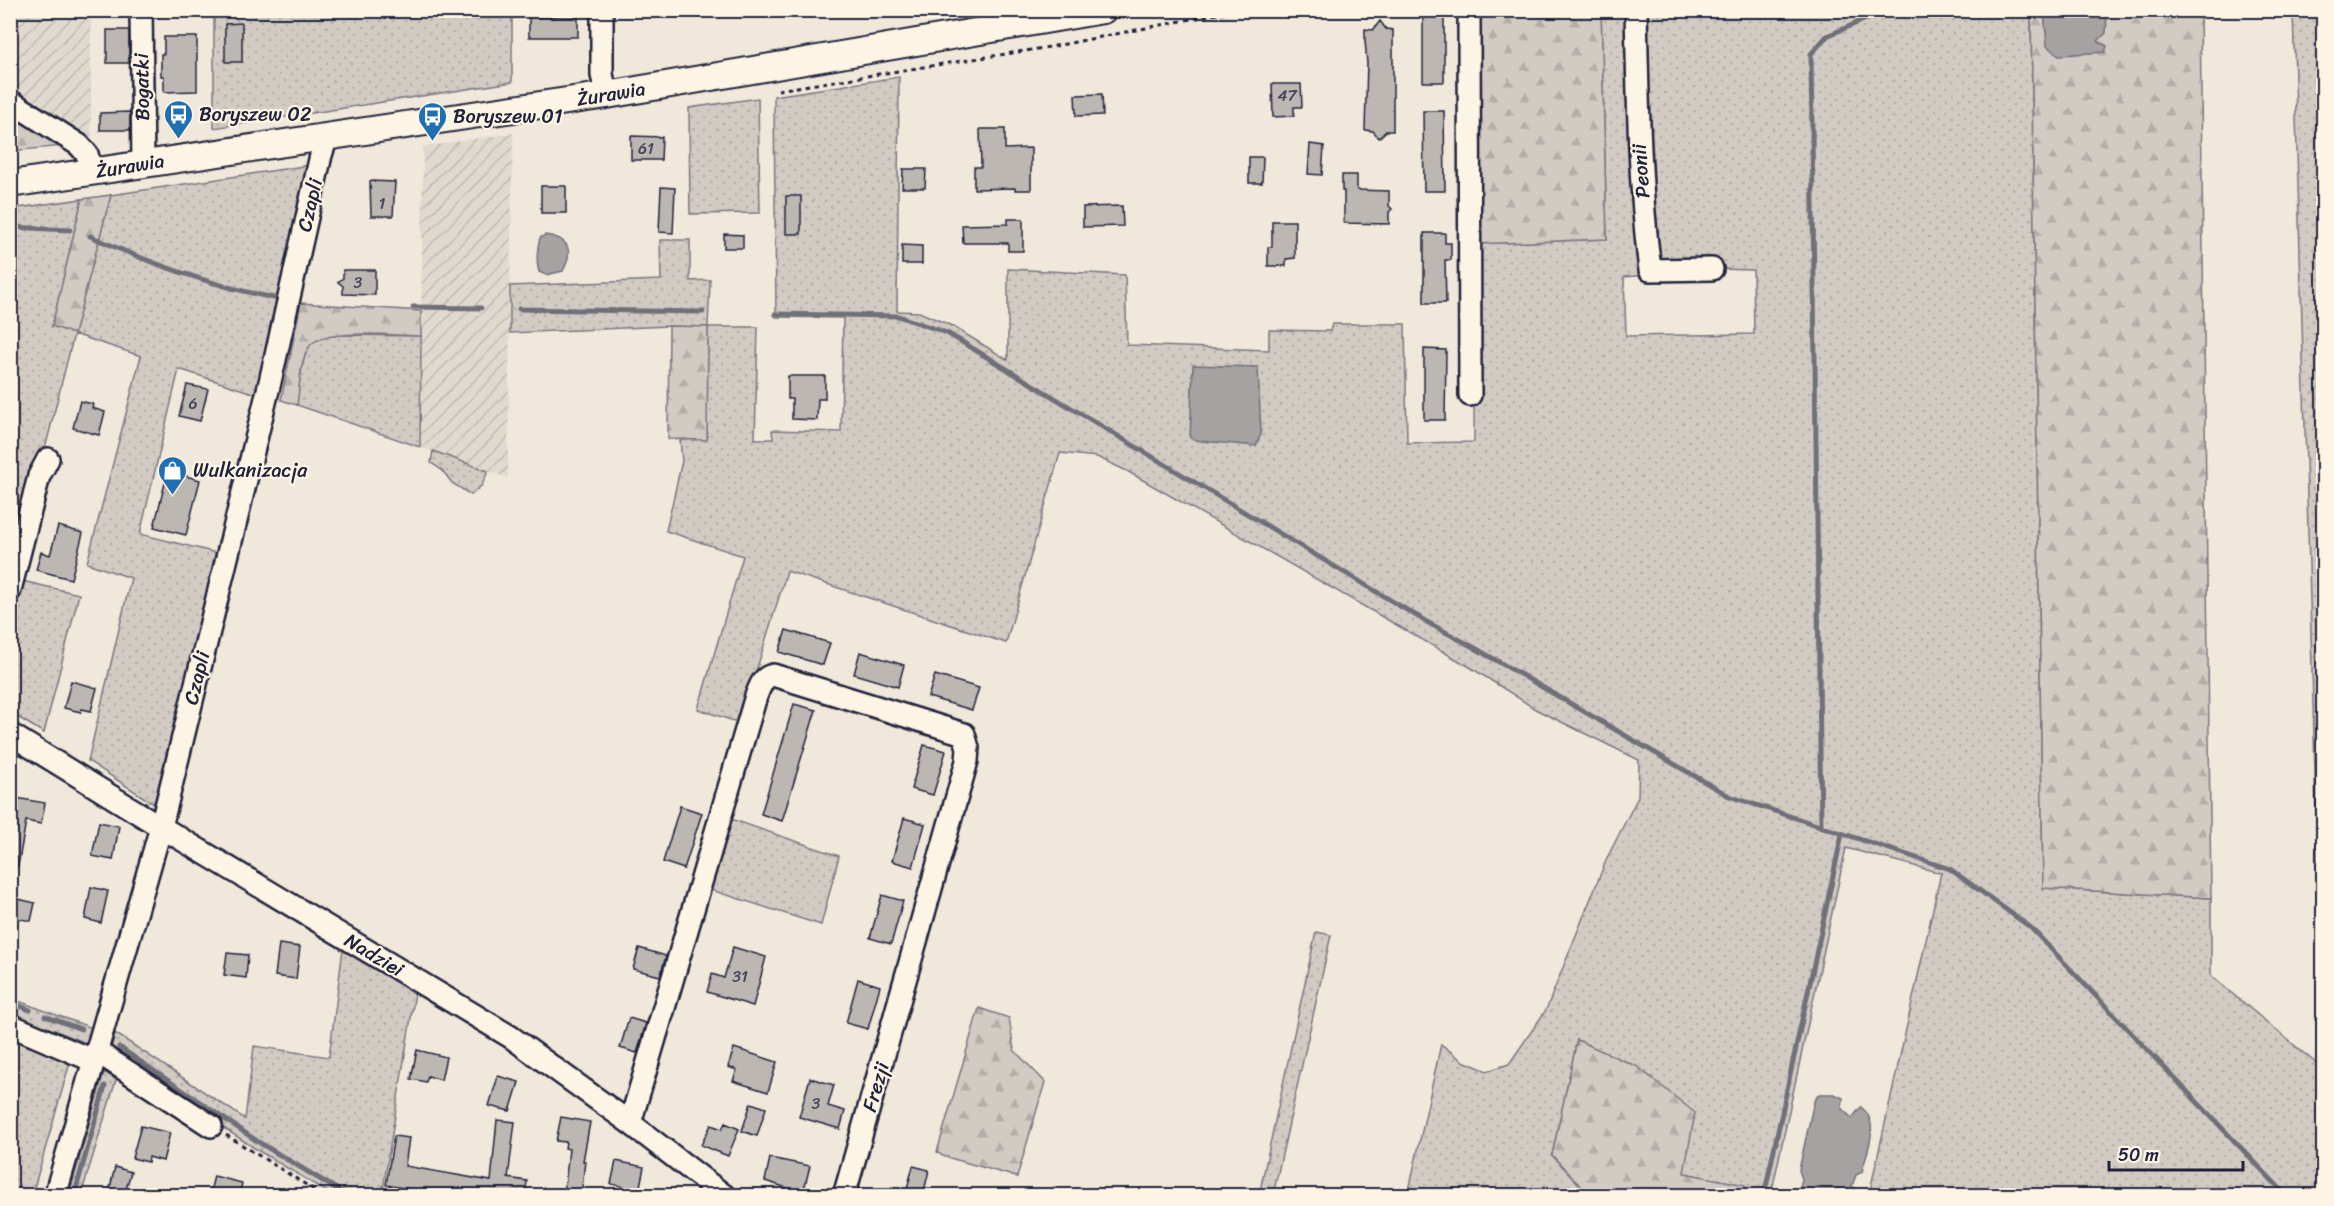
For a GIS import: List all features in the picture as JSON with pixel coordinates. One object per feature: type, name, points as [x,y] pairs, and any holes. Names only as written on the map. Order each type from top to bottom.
[{"type":"main road","name":"Żurawia","points":[[10,184],[143,164],[324,146],[1103,10]]},
{"type":"street","name":"Bogatki","points":[[141,10],[143,164]]},
{"type":"street","points":[[602,10],[602,75],[607,95]]},
{"type":"street","points":[[1469,10],[1470,395]]},
{"type":"street","name":"Peonii","points":[[1636,10],[1639,139],[1645,232],[1650,270],[1712,269]]},
{"type":"street","points":[[10,101],[79,145],[87,154],[92,172]]},
{"type":"street","name":"Czapli","points":[[55,1196],[161,827],[270,382],[324,146]]},
{"type":"street","points":[[10,590],[39,476],[48,459]]},
{"type":"street","name":"Frezji","points":[[630,1123],[756,696],[767,676],[772,675],[964,734],[968,748],[967,761],[844,1196]]},
{"type":"street","name":"Nadziei","points":[[10,734],[511,1037],[630,1123],[725,1196]]},
{"type":"street","points":[[10,1025],[95,1056],[211,1126]]},
{"type":"path","points":[[211,1126],[324,1196]]},
{"type":"shaded area","points":[[10,11],[91,11],[91,142],[11,94]]},
{"type":"shaded area","points":[[2044,11],[2107,11],[2106,33],[2098,41],[2107,46],[2105,52],[2059,55],[2047,46]]},
{"type":"shaded area","points":[[513,133],[508,478],[420,447],[423,147]]},
{"type":"shaded area","points":[[545,235],[559,239],[567,246],[568,257],[563,271],[546,275],[539,272],[538,246],[540,238]]},
{"type":"shaded area","points":[[1193,365],[1258,367],[1261,434],[1256,446],[1190,438]]},
{"type":"shaded area","points":[[1819,1094],[1834,1094],[1843,1098],[1842,1109],[1852,1118],[1861,1107],[1867,1113],[1870,1121],[1871,1137],[1867,1155],[1862,1172],[1856,1175],[1852,1186],[1857,1190],[1856,1195],[1798,1195],[1802,1179],[1799,1170],[1814,1101]]},
{"type":"green space","points":[[214,11],[512,11],[512,82],[214,128]]},
{"type":"green space","points":[[1473,11],[1601,11],[1607,239],[1475,244]]},
{"type":"green space","points":[[1601,11],[2031,11],[2043,888],[2211,898],[2211,976],[2323,1069],[2323,1195],[1869,1195],[1941,873],[1846,848],[1771,1195],[1743,1195],[1745,1185],[1684,1173],[1577,1040],[1552,1155],[1590,1195],[1408,1195],[1441,1044],[1463,1061],[1487,1071],[1509,1064],[1546,1010],[1607,858],[1638,797],[1639,760],[1537,710],[1470,667],[1127,471],[1097,457],[1060,453],[1006,643],[787,571],[740,723],[698,709],[743,556],[666,531],[682,461],[680,440],[707,439],[708,327],[758,327],[755,439],[773,439],[772,430],[841,432],[843,318],[776,317],[774,96],[899,77],[897,311],[919,312],[952,326],[1008,360],[1008,269],[1125,275],[1127,345],[1269,350],[1269,330],[1330,331],[1332,324],[1405,324],[1407,443],[1474,442],[1475,244],[1607,239]],"holes":[[[1718,269],[1753,270],[1754,334],[1626,336],[1624,277]]]},
{"type":"green space","points":[[2031,11],[2200,11],[2211,898],[2043,888]]},
{"type":"green space","points":[[2293,11],[2324,11],[2324,981],[2321,981]]},
{"type":"green space","points":[[758,98],[760,213],[690,214],[689,108]]},
{"type":"green space","points":[[11,110],[65,146],[11,151]]},
{"type":"green space","points":[[311,165],[256,394],[179,369],[140,534],[217,553],[154,804],[88,761],[131,578],[87,563],[141,356],[74,334],[46,445],[36,465],[11,561],[11,209],[82,199],[52,326],[74,333],[111,195]]},
{"type":"green space","points":[[111,195],[74,334],[52,326],[82,199]]},
{"type":"green space","points":[[660,240],[690,240],[690,281],[710,280],[708,327],[669,326],[510,333],[510,286],[661,280]]},
{"type":"green space","points":[[301,303],[421,311],[421,336],[361,334],[328,337],[316,341],[309,347],[303,360],[297,405],[281,400]]},
{"type":"green space","points":[[669,326],[708,327],[707,440],[668,439]]},
{"type":"green space","points":[[340,335],[421,336],[420,447],[297,405],[307,350],[317,339]]},
{"type":"green space","points":[[433,451],[488,471],[482,485],[471,495],[452,483],[442,470],[431,463]]},
{"type":"green space","points":[[22,581],[79,594],[44,733],[11,713],[11,625]]},
{"type":"green space","points":[[728,818],[839,856],[821,925],[708,889]]},
{"type":"green space","points":[[1316,932],[1331,935],[1273,1195],[1259,1195]]},
{"type":"green space","points":[[343,949],[415,993],[382,1195],[332,1195],[259,1151],[110,1054],[115,1033],[245,1119],[254,1046],[329,1057]]},
{"type":"green space","points":[[10,998],[92,1028],[89,1044],[11,1013]]},
{"type":"green space","points":[[979,1008],[1009,1018],[1014,1050],[1045,1082],[1017,1177],[943,1156],[937,1152]]},
{"type":"green space","points":[[10,1036],[71,1059],[32,1195],[11,1195]]},
{"type":"green space","points":[[1577,1040],[1638,1067],[1695,1113],[1684,1173],[1745,1185],[1743,1195],[1589,1195],[1552,1155]]},
{"type":"green space","points":[[104,1072],[116,1080],[81,1195],[69,1195]]},
{"type":"building","points":[[1444,12],[1444,82],[1423,82],[1423,13]]},
{"type":"building","points":[[529,17],[578,17],[578,37],[529,37]]},
{"type":"building","points":[[1380,21],[1386,29],[1393,30],[1393,131],[1386,131],[1379,138],[1373,131],[1365,130],[1367,63],[1365,29],[1373,30]]},
{"type":"building","points":[[242,23],[242,62],[225,62],[225,24]]},
{"type":"building","points":[[107,30],[129,30],[129,63],[107,63]]},
{"type":"building","points":[[164,37],[197,37],[197,91],[164,92],[161,54],[164,54]]},
{"type":"building","points":[[1272,84],[1301,84],[1302,107],[1294,107],[1294,116],[1273,117]]},
{"type":"building","points":[[1102,94],[1103,115],[1076,116],[1075,95]]},
{"type":"building","points":[[1423,111],[1444,111],[1445,191],[1424,191]]},
{"type":"building","points":[[130,112],[130,130],[100,130],[100,113]]},
{"type":"building","points":[[980,129],[1005,129],[1005,149],[1031,148],[1031,190],[974,189],[974,167],[981,167]]},
{"type":"building","points":[[631,136],[662,137],[661,160],[631,160]]},
{"type":"building","points":[[1310,144],[1324,146],[1322,175],[1308,174]]},
{"type":"building","points":[[1249,157],[1263,157],[1262,183],[1249,183]]},
{"type":"building","points":[[903,169],[926,169],[925,188],[902,188]]},
{"type":"building","points":[[1342,175],[1357,175],[1357,190],[1389,191],[1389,206],[1392,209],[1389,212],[1389,224],[1344,223]]},
{"type":"building","points":[[370,181],[395,182],[393,216],[371,216]]},
{"type":"building","points":[[541,186],[566,186],[566,213],[541,213]]},
{"type":"building","points":[[661,187],[675,188],[673,233],[659,232]]},
{"type":"building","points":[[786,196],[801,196],[801,234],[786,234]]},
{"type":"building","points":[[1122,206],[1123,226],[1083,227],[1083,207]]},
{"type":"building","points":[[1008,219],[1023,219],[1023,251],[1008,251],[1008,243],[963,243],[962,225],[1008,224]]},
{"type":"building","points":[[1272,221],[1295,221],[1295,258],[1286,259],[1286,266],[1268,266],[1268,247],[1272,247]]},
{"type":"building","points":[[1424,233],[1445,233],[1445,243],[1451,243],[1451,260],[1445,260],[1446,303],[1424,303]]},
{"type":"building","points":[[724,234],[743,235],[743,248],[724,248]]},
{"type":"building","points":[[902,245],[922,246],[922,264],[902,264]]},
{"type":"building","points":[[343,270],[375,270],[375,295],[343,294],[343,286],[338,282],[343,278]]},
{"type":"building","points":[[1424,349],[1446,350],[1445,420],[1424,420]]},
{"type":"building","points":[[788,376],[825,376],[825,399],[818,399],[817,420],[792,419],[792,399],[788,399]]},
{"type":"building","points":[[187,385],[208,389],[200,421],[179,416]]},
{"type":"building","points":[[80,401],[93,404],[92,408],[105,412],[99,435],[73,428]]},
{"type":"building","points":[[168,471],[200,480],[186,535],[154,527]]},
{"type":"building","points":[[58,526],[83,533],[71,579],[36,570],[41,552],[50,555]]},
{"type":"building","points":[[786,630],[830,643],[823,665],[779,652]]},
{"type":"building","points":[[860,652],[904,665],[898,687],[854,674]]},
{"type":"building","points":[[935,675],[979,688],[972,710],[928,697]]},
{"type":"building","points":[[71,681],[97,688],[91,711],[82,709],[81,712],[64,708]]},
{"type":"building","points":[[794,704],[816,710],[782,821],[761,814]]},
{"type":"building","points":[[924,745],[946,751],[933,795],[911,789]]},
{"type":"building","points":[[16,798],[45,803],[41,824],[26,821],[18,866],[10,866],[10,831]]},
{"type":"building","points":[[680,806],[702,813],[684,869],[663,862]]},
{"type":"building","points":[[904,818],[925,824],[913,867],[892,861]]},
{"type":"building","points":[[99,822],[119,826],[113,860],[92,856]]},
{"type":"building","points":[[91,887],[108,891],[101,923],[85,919]]},
{"type":"building","points":[[882,895],[903,901],[891,944],[870,938]]},
{"type":"building","points":[[10,897],[35,903],[31,921],[10,917]]},
{"type":"building","points":[[279,944],[300,947],[296,979],[275,976]]},
{"type":"building","points":[[733,947],[766,957],[753,1006],[707,992],[712,974],[724,978]]},
{"type":"building","points":[[639,948],[666,956],[660,976],[633,969]]},
{"type":"building","points":[[227,953],[248,955],[246,978],[224,975]]},
{"type":"building","points":[[858,979],[880,986],[868,1029],[846,1023]]},
{"type":"building","points":[[629,1018],[646,1023],[637,1053],[620,1048]]},
{"type":"building","points":[[734,1048],[777,1062],[768,1092],[733,1081],[737,1070],[728,1067]]},
{"type":"building","points":[[417,1050],[446,1057],[441,1080],[428,1076],[426,1082],[411,1079]]},
{"type":"building","points":[[498,1076],[519,1082],[510,1111],[489,1106]]},
{"type":"building","points":[[810,1078],[834,1085],[828,1106],[845,1111],[840,1129],[799,1117]]},
{"type":"building","points":[[751,1103],[766,1108],[757,1136],[742,1131]]},
{"type":"building","points":[[561,1117],[590,1122],[583,1161],[585,1161],[581,1196],[564,1195],[569,1149],[565,1148],[566,1142],[556,1141]]},
{"type":"building","points":[[497,1120],[515,1122],[508,1178],[527,1181],[525,1196],[450,1196],[386,1185],[394,1136],[409,1138],[405,1166],[491,1181]]},
{"type":"building","points":[[725,1123],[739,1129],[728,1156],[701,1145],[711,1125],[722,1129]]},
{"type":"building","points":[[141,1126],[170,1133],[163,1161],[149,1157],[148,1162],[132,1158]]},
{"type":"building","points":[[770,1158],[810,1166],[803,1193],[765,1181]]},
{"type":"building","points":[[616,1161],[644,1167],[638,1196],[620,1196],[622,1186],[611,1184]]},
{"type":"building","points":[[913,1166],[929,1170],[923,1196],[906,1193]]},
{"type":"building","points":[[115,1167],[131,1172],[124,1196],[108,1196]]},
{"type":"building","points":[[214,1176],[242,1183],[239,1196],[209,1196]]},
{"type":"waterway","points":[[1821,827],[1811,54],[1827,36],[1887,10]]},
{"type":"waterway","points":[[10,227],[70,230]]},
{"type":"waterway","points":[[90,236],[183,273],[230,288],[279,299]]},
{"type":"waterway","points":[[413,307],[481,308]]},
{"type":"waterway","points":[[519,309],[703,312]]},
{"type":"waterway","points":[[775,314],[898,316],[947,333],[1425,621],[1729,796],[1950,869],[2030,927],[2287,1196]]},
{"type":"waterway","points":[[1764,1196],[1842,834]]},
{"type":"waterway","points":[[13,1003],[30,1010]]},
{"type":"waterway","points":[[45,1016],[81,1029]]},
{"type":"waterway","points":[[119,1047],[260,1143],[348,1196]]},
{"type":"waterway","points":[[74,1196],[105,1086]]},
{"type":"place","name":"Boryszew 02","points":[[178,140]]},
{"type":"place","name":"Boryszew 01","points":[[432,142]]},
{"type":"place","name":"Wulkanizacja","points":[[172,496]]}]
